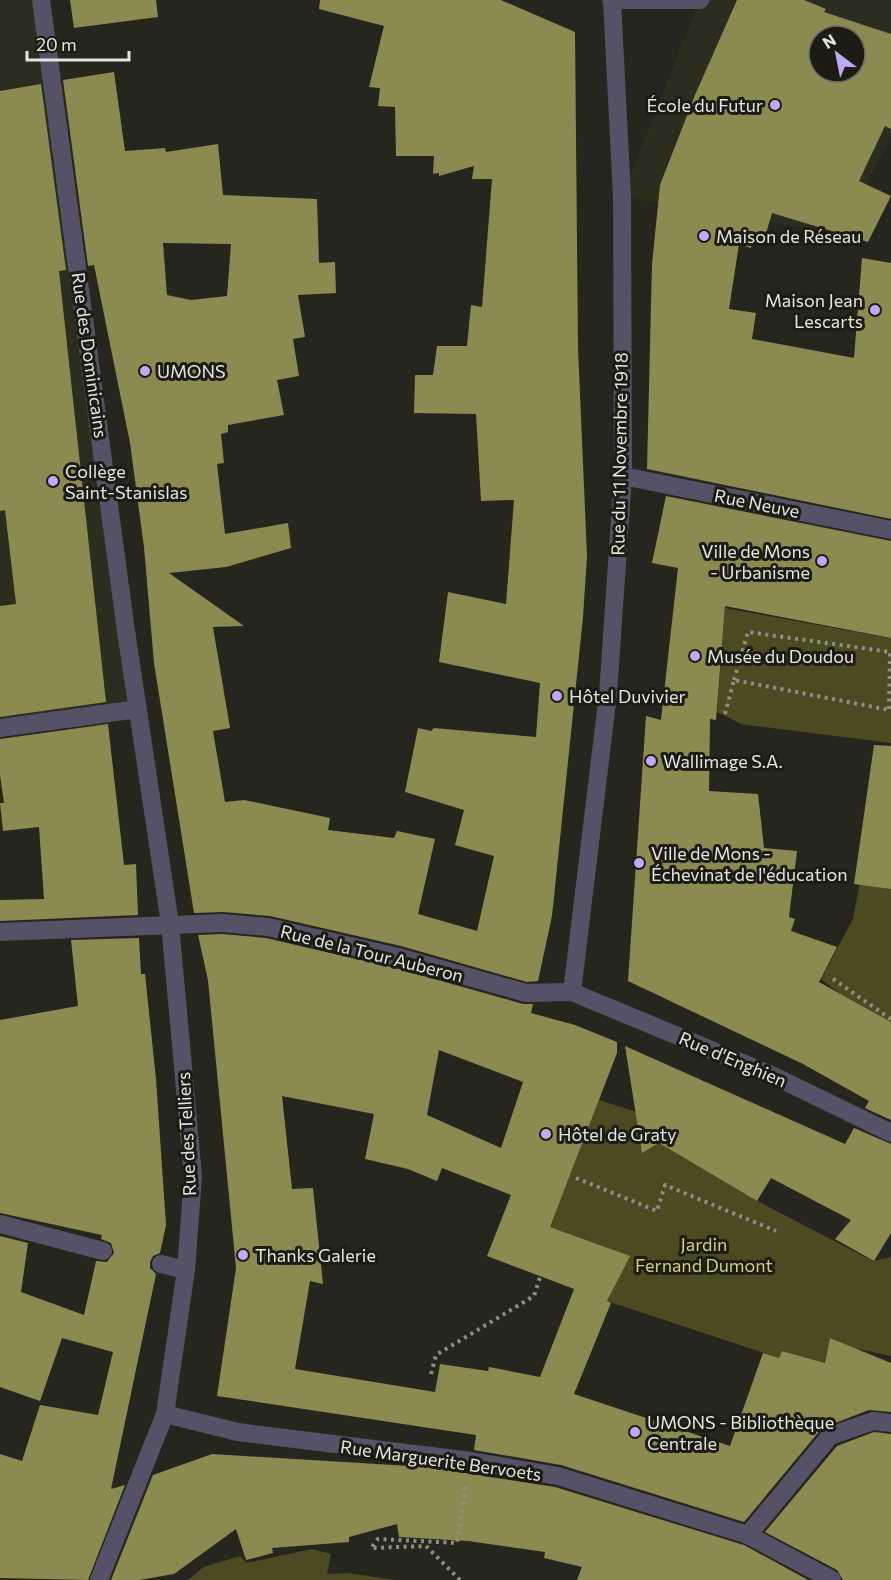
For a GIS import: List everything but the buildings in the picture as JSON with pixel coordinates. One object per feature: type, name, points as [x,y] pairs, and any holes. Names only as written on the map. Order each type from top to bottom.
[{"type":"street","name":"Rue des Dominicains","points":[[41,0],[138,709],[170,924]]},
{"type":"street","name":"Rue du 11 Novembre 1918","points":[[572,992],[608,694],[623,476],[622,197],[612,0],[700,1]]},
{"type":"street","name":"Rue Neuve","points":[[623,476],[891,530]]},
{"type":"street","points":[[0,728],[138,709]]},
{"type":"street","name":"Rue de la Tour Auberon","points":[[0,932],[222,923],[267,927],[398,957],[526,993],[572,992]]},
{"type":"street","name":"Rue des Telliers","points":[[99,1580],[165,1414],[186,1270],[193,1176],[170,924]]},
{"type":"street","name":"Rue d'Enghien","points":[[572,992],[776,1077],[891,1133]]},
{"type":"street","points":[[0,1224],[103,1251]]},
{"type":"street","points":[[161,1264],[186,1270]]},
{"type":"street","name":"Rue Marguerite Bervoets","points":[[165,1414],[238,1432],[471,1461],[558,1476],[748,1535],[832,1580]]},
{"type":"street","points":[[748,1535],[830,1436],[873,1421],[891,1423]]},
{"type":"path","points":[[725,714],[734,680],[748,632],[890,652],[890,710],[734,680]]},
{"type":"path","points":[[833,979],[891,1019]]},
{"type":"path","points":[[576,1178],[657,1211],[665,1185],[776,1232]]},
{"type":"path","points":[[431,1374],[436,1355],[534,1296],[540,1277]]},
{"type":"path","points":[[460,1580],[426,1546],[371,1548],[378,1539],[457,1543],[471,1461]]},
{"type":"shaded area","name":"Collège Saint-Stanislas","points":[[0,0],[41,0],[138,709],[0,728]]},
{"type":"shaded area","name":"École du Futur","points":[[700,0],[891,0],[891,137],[840,234],[622,197]]},
{"type":"green space","points":[[725,608],[889,638],[891,628],[891,743],[741,724],[717,712]]},
{"type":"green space","points":[[860,882],[891,889],[891,1022],[839,993],[821,979],[853,919]]},
{"type":"green space","name":"Jardin Fernand Dumont","points":[[599,1100],[646,1115],[639,1133],[640,1142],[651,1148],[659,1143],[757,1201],[873,1261],[891,1257],[891,1356],[854,1348],[830,1338],[825,1363],[782,1351],[779,1358],[607,1301],[629,1256],[550,1227]]},
{"type":"green space","points":[[312,1549],[331,1554],[327,1574],[348,1573],[395,1580],[188,1580],[204,1567],[240,1556],[247,1563]]},
{"type":"place","name":"École du Futur","points":[[775,105]]},
{"type":"place","name":"Maison de Réseau","points":[[704,236]]},
{"type":"place","name":"Maison Jean Lescarts","points":[[875,310]]},
{"type":"place","name":"UMONS","points":[[145,371]]},
{"type":"place","name":"Collège Saint-Stanislas","points":[[53,481]]},
{"type":"place","name":"Ville de Mons - Urbanisme","points":[[822,561]]},
{"type":"place","name":"Musée du Doudou","points":[[695,656]]},
{"type":"place","name":"Hôtel Duvivier","points":[[557,696]]},
{"type":"place","name":"Wallimage S.A.","points":[[651,761]]},
{"type":"place","name":"Ville de Mons - Échevinat de l'éducation","points":[[639,863]]},
{"type":"place","name":"Hôtel de Graty","points":[[546,1134]]},
{"type":"place","name":"Thanks Galerie","points":[[243,1255]]},
{"type":"place","name":"UMONS - Bibliothèque Centrale","points":[[635,1432]]}]
